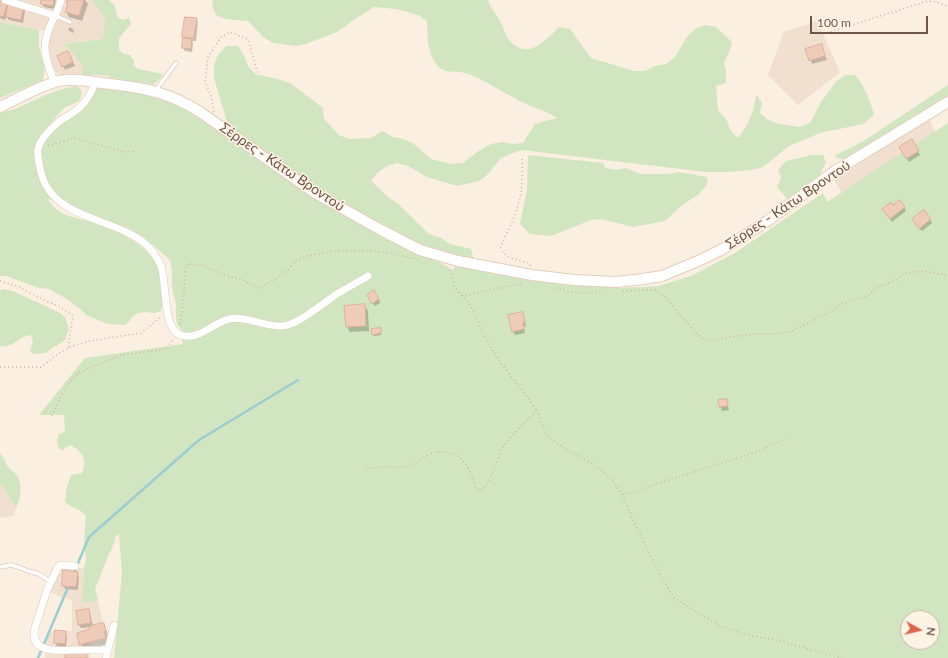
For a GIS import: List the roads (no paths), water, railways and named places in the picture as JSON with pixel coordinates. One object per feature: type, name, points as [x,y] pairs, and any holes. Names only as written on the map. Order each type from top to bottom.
[{"type":"street","points":[[8,0],[56,16]]},
{"type":"street","points":[[54,82],[45,47],[50,28],[61,0]]},
{"type":"street","name":"Σέρρες - Κάτω Βροντού","points":[[0,107],[54,82],[72,80],[156,91],[182,101],[215,121],[315,193],[404,242],[430,254],[530,279],[615,282],[662,276],[698,262],[740,239],[766,222],[835,171],[948,102]]},
{"type":"street","points":[[95,82],[92,94],[79,108],[51,129],[38,148],[41,175],[52,194],[70,209],[129,232],[144,242],[157,258],[161,267],[170,325],[177,333],[184,336],[199,334],[230,319],[238,318],[278,326],[289,324],[368,276]]},
{"type":"street","points":[[76,566],[60,565],[58,567],[51,582],[34,634],[37,643],[48,650],[108,650]]},
{"type":"street","points":[[106,658],[114,625]]},
{"type":"street","points":[[46,658],[48,650]]},
{"type":"lane","points":[[56,16],[70,22]]},
{"type":"lane","points":[[156,91],[176,63]]},
{"type":"lane","points":[[0,567],[11,565],[18,567],[39,574],[51,582]]},
{"type":"waterway","points":[[73,575],[89,537],[199,440],[298,380]]},
{"type":"waterway","points":[[38,658],[69,585]]}]
